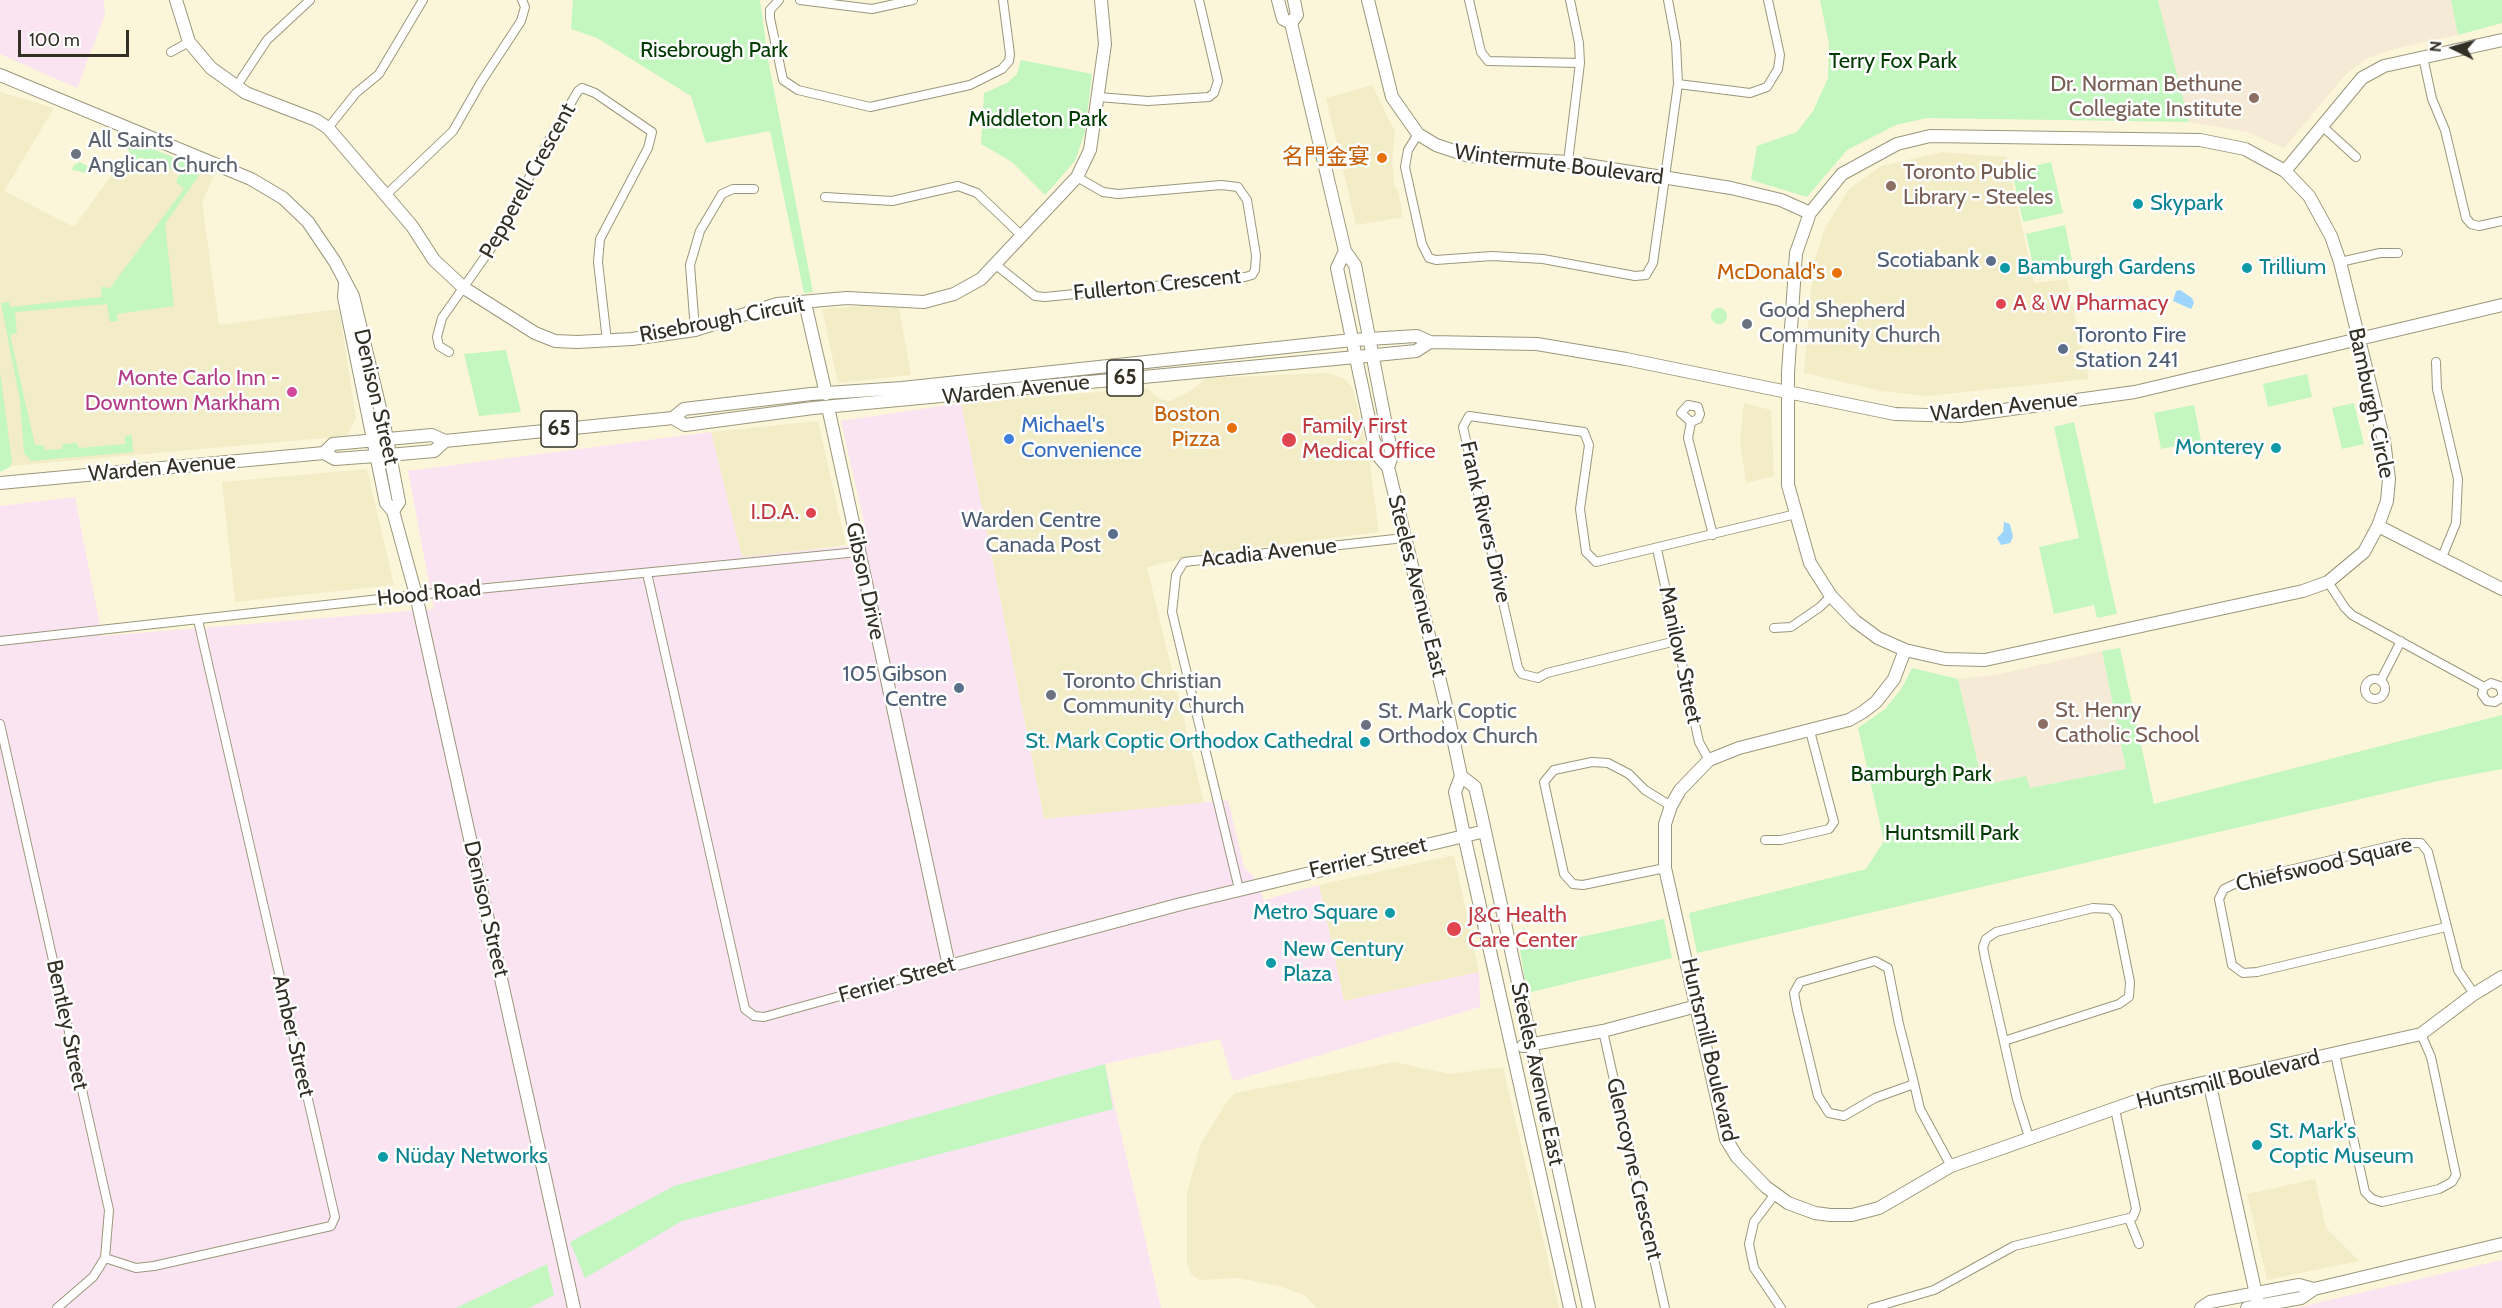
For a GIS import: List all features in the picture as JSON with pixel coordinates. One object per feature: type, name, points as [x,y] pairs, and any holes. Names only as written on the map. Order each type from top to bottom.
[{"type":"street","name":"Risebrough Circuit","points":[[176,0],[189,42],[211,68],[236,87],[316,120],[328,128],[412,226],[434,260],[464,288],[515,322],[555,341],[607,341],[695,330],[767,306],[847,298],[932,301],[968,288],[996,265],[1077,177],[1090,150],[1105,27],[1101,0]]},
{"type":"street","points":[[236,87],[267,40],[310,0]]},
{"type":"street","points":[[328,128],[356,93],[379,74],[423,0]]},
{"type":"street","points":[[386,195],[453,131],[481,82],[521,21],[525,7],[522,0]]},
{"type":"street","points":[[779,0],[770,10],[770,18],[783,80],[798,90],[870,107],[970,85],[1002,69],[1009,61],[1010,54],[1003,0]]},
{"type":"street","points":[[800,0],[872,9],[913,0]]},
{"type":"street","points":[[1098,97],[1148,101],[1209,97],[1214,93],[1218,81],[1199,0]]},
{"type":"street","name":"Steeles Avenue East","points":[[1278,0],[1283,19],[1291,23]]},
{"type":"street","name":"Steeles Avenue East","points":[[1291,23],[1297,15],[1294,0]]},
{"type":"street","name":"Wintermute Boulevard","points":[[1368,0],[1387,84],[1398,110],[1418,134],[1446,150],[1469,156],[1568,162],[1764,195],[1810,213]]},
{"type":"street","points":[[1469,0],[1481,52],[1488,61],[1580,63]]},
{"type":"street","points":[[1568,162],[1580,63],[1579,43],[1570,0]]},
{"type":"street","points":[[1418,134],[1408,150],[1406,172],[1425,254],[1436,260],[1492,256],[1532,258],[1643,276],[1652,266],[1678,84],[1676,43],[1668,0]]},
{"type":"street","points":[[1678,84],[1750,93],[1767,87],[1778,69],[1780,55],[1768,0]]},
{"type":"street","name":"Steeles Avenue East","points":[[1291,23],[1345,251],[1355,265],[1375,356],[1392,456],[1388,467]]},
{"type":"street","points":[[2285,171],[2362,78],[2384,66],[2502,40]]},
{"type":"street","points":[[171,52],[189,42]]},
{"type":"street","points":[[2423,57],[2432,99],[2445,130],[2466,218],[2471,224],[2479,226],[2502,221]]},
{"type":"street","name":"Denison Street","points":[[0,75],[232,170],[267,187],[308,222],[335,262],[353,296],[387,439],[383,456],[386,503],[393,511],[416,595],[574,1308]]},
{"type":"street","name":"Pepperell Crescent","points":[[464,288],[512,215],[549,140],[578,91],[582,88],[590,90],[648,127],[652,137],[600,239],[598,262],[607,341]]},
{"type":"street","points":[[2321,126],[2356,157]]},
{"type":"street","name":"Bamburgh Circle","points":[[1930,136],[2222,142],[2245,149],[2285,171],[2309,196],[2323,219],[2340,262],[2389,466],[2387,501],[2378,526],[2364,552],[2328,582],[2303,591],[1985,660],[1945,659],[1905,650],[1864,629],[1831,596],[1810,564],[1796,514],[1786,462],[1787,392],[1796,253],[1810,213],[1842,174],[1896,144],[1930,136]]},
{"type":"street","name":"Fullerton Crescent","points":[[996,265],[1035,296],[1045,297],[1245,277],[1252,275],[1255,270],[1256,255],[1247,200],[1238,187],[1221,185],[1118,194],[1103,192],[1077,177]]},
{"type":"street","points":[[825,197],[892,201],[958,186],[976,194],[1022,237]]},
{"type":"street","points":[[695,330],[690,264],[700,231],[722,194],[733,189],[754,189]]},
{"type":"street","name":"Steeles Avenue East","points":[[1345,251],[1337,268],[1352,340],[1373,438],[1380,458],[1388,467],[1461,776],[1455,792],[1570,1308]]},
{"type":"street","points":[[2340,262],[2380,253],[2398,253]]},
{"type":"street","name":"Denison Street","points":[[345,284],[344,297],[373,440],[383,456]]},
{"type":"street","points":[[449,352],[439,346],[438,328],[464,288]]},
{"type":"street","name":"Gibson Drive","points":[[805,303],[949,966]]},
{"type":"street","name":"Warden Avenue","points":[[827,400],[970,381],[1371,338],[1417,336],[1430,342],[1506,342],[1546,345],[1895,414],[1970,415],[2135,392],[2502,305]]},
{"type":"street","name":"Warden Avenue","points":[[324,453],[333,444],[432,435],[445,441],[673,418],[684,409],[827,400],[964,395],[1375,356],[1416,351],[1430,342]]},
{"type":"street","points":[[2436,362],[2437,389],[2458,479],[2456,524],[2442,557]]},
{"type":"street","points":[[964,395],[970,381]]},
{"type":"street","name":"Frank Rivers Drive","points":[[1676,641],[1547,673],[1538,678],[1522,674],[1518,668],[1463,427],[1469,417],[1584,432],[1589,445],[1580,508],[1588,556],[1601,562],[1796,514]]},
{"type":"street","points":[[1691,422],[1690,448],[1713,535]]},
{"type":"street","name":"Warden Avenue","points":[[0,483],[324,453],[335,459],[383,456],[434,451],[445,441]]},
{"type":"street","points":[[2378,526],[2502,589]]},
{"type":"street","name":"Acadia Avenue","points":[[1239,889],[1172,612],[1176,575],[1184,562],[1404,538]]},
{"type":"street","name":"Manilow Street","points":[[1657,549],[1699,742],[1709,760]]},
{"type":"street","name":"Hood Road","points":[[0,641],[416,595],[858,552]]},
{"type":"street","name":"Ferrier Street","points":[[647,573],[745,1009],[754,1016],[764,1017],[1239,889],[1485,831]]},
{"type":"street","points":[[2328,582],[2349,612],[2484,687]]},
{"type":"street","points":[[1774,628],[1791,627],[1820,608],[1831,596]]},
{"type":"street","name":"Amber Street","points":[[105,1258],[136,1268],[154,1266],[331,1226],[335,1217],[198,620]]},
{"type":"street","points":[[2381,680],[2401,641]]},
{"type":"street","name":"Huntsmill Boulevard","points":[[1905,650],[1894,679],[1876,702],[1849,720],[1739,748],[1709,760],[1680,790],[1665,824],[1665,868],[1726,1139],[1737,1157],[1775,1194],[1788,1203],[1815,1213],[1852,1215],[1878,1208],[1951,1166],[2162,1092],[2421,1034],[2474,994],[2502,977]]},
{"type":"street","points":[[2491,683],[2500,686],[2502,697],[2495,702],[2487,702],[2482,694],[2484,687],[2491,683]]},
{"type":"street","name":"Bentley Street","points":[[0,724],[109,1210],[105,1258]]},
{"type":"street","points":[[1765,840],[1781,840],[1829,829],[1834,822],[1810,730]]},
{"type":"street","points":[[1665,868],[1583,885],[1573,884],[1564,874],[1544,782],[1554,770],[1592,762],[1608,763],[1629,774],[1645,790],[1671,806]]},
{"type":"street","name":"Steeles Avenue East","points":[[1461,776],[1475,787],[1589,1308]]},
{"type":"street","name":"Chiefswood Square","points":[[2446,927],[2257,972],[2243,973],[2232,965],[2219,899],[2224,889],[2238,882],[2414,841],[2424,845],[2428,852],[2458,970],[2474,994]]},
{"type":"street","points":[[2004,1041],[2119,1004],[2129,997],[2130,982],[2117,917],[2111,909],[2093,908],[1996,932],[1986,939],[1983,947],[2004,1041],[2029,1137]]},
{"type":"street","points":[[1914,1084],[1875,1098],[1844,1116],[1829,1113],[1818,1096],[1794,993],[1800,982],[1875,961],[1888,968],[1920,1109],[1951,1166]]},
{"type":"street","points":[[1512,1047],[1530,1046],[1603,1030],[1697,1006]]},
{"type":"street","name":"Glencoyne Crescent","points":[[1603,1030],[1665,1308]]},
{"type":"street","points":[[2335,1054],[2361,1179],[2368,1196],[2382,1202],[2439,1189],[2452,1182],[2456,1175],[2431,1057],[2421,1034]]},
{"type":"street","points":[[2209,1081],[2255,1304]]},
{"type":"street","points":[[1872,1308],[1934,1290],[2014,1246],[2133,1217],[2136,1209],[2115,1109]]},
{"type":"street","points":[[1775,1194],[1754,1222],[1749,1244],[1754,1269],[1781,1308]]},
{"type":"street","points":[[2129,1219],[2139,1244]]},
{"type":"street","points":[[2201,1308],[2210,1302],[2255,1304],[2301,1298],[2314,1289],[2502,1244]]},
{"type":"street","points":[[57,1308],[93,1277],[105,1258]]},
{"type":"shaded area","points":[[0,0],[104,0],[105,15],[77,88],[0,54]]},
{"type":"shaded area","name":"Dr. Norman Bethune Collegiate Institute","points":[[2158,0],[2451,0],[2458,35],[2397,48],[2368,58],[2346,74],[2284,148],[2247,132],[2189,122]]},
{"type":"shaded area","points":[[1372,85],[1395,132],[1392,161],[1395,188],[1398,190],[1403,217],[1356,225],[1326,98]]},
{"type":"shaded area","points":[[0,92],[54,108],[4,191],[74,227],[135,143],[214,176],[202,202],[219,325],[339,309],[356,418],[347,436],[0,467]]},
{"type":"shaded area","points":[[1942,152],[2007,157],[2034,283],[2067,279],[2089,379],[1927,396],[1881,391],[1804,373],[1813,265],[1825,228],[1849,189],[1881,166]]},
{"type":"shaded area","points":[[862,306],[899,308],[911,375],[838,383],[822,309]]},
{"type":"shaded area","points":[[1326,373],[1343,378],[1353,389],[1369,458],[1379,532],[1197,555],[1147,567],[1204,803],[1044,819],[961,403],[1147,388],[1160,399],[1170,401],[1190,391],[1207,378]]},
{"type":"shaded area","points":[[961,403],[1044,819],[1228,800],[1244,867],[1253,876],[1264,900],[1319,885],[1344,1001],[1479,972],[1480,1007],[1233,1081],[1220,1039],[1105,1064],[1161,1308],[0,1308],[0,506],[75,497],[102,636],[434,609],[408,471],[711,432],[742,557],[869,544],[841,421]]},
{"type":"shaded area","points":[[1744,403],[1771,410],[1774,476],[1746,483],[1740,441]]},
{"type":"shaded area","points":[[818,421],[846,545],[742,558],[711,432]]},
{"type":"shaded area","points":[[367,469],[394,585],[235,602],[222,482]]},
{"type":"shaded area","name":"St. Henry Catholic School","points":[[2102,651],[2126,769],[2029,788],[2025,776],[1983,785],[1958,679],[1995,675]]},
{"type":"shaded area","points":[[1454,855],[1479,972],[1344,1001],[1319,885]]},
{"type":"shaded area","points":[[1394,1062],[1450,1074],[1503,1067],[1559,1308],[1317,1308],[1304,1295],[1279,1286],[1239,1278],[1199,1280],[1191,1274],[1187,1263],[1187,1194],[1200,1145],[1226,1103],[1235,1093]]},
{"type":"shaded area","points":[[2315,1179],[2326,1228],[2359,1261],[2267,1280],[2247,1194]]},
{"type":"shaded area","points":[[2502,1260],[2502,1308],[2295,1308]]},
{"type":"green space","name":"Risebrough Park","points":[[573,0],[760,0],[768,59],[813,292],[804,293],[770,131],[706,143],[691,96],[597,38],[571,29]]},
{"type":"green space","name":"Terry Fox Park","points":[[1820,0],[2158,0],[2189,122],[1927,118],[1896,125],[1847,150],[1807,197],[1751,180],[1757,146],[1797,132],[1813,111],[1828,78],[1829,44]]},
{"type":"green space","points":[[2451,0],[2502,0],[2502,23],[2458,35]]},
{"type":"green space","name":"Middleton Park","points":[[1021,60],[1092,74],[1085,132],[1075,161],[1045,195],[1012,162],[981,144],[984,93],[1007,83],[1017,74]]},
{"type":"green space","points":[[134,141],[199,168],[199,175],[165,224],[174,306],[117,314],[118,321],[110,322],[107,304],[15,312],[17,333],[10,335],[35,445],[43,445],[45,450],[62,449],[63,444],[77,443],[79,448],[125,444],[125,436],[132,435],[133,452],[31,461],[24,453],[20,401],[1,303],[9,302],[10,307],[102,297],[101,287],[110,288],[184,189],[176,182],[180,173],[140,157],[138,161],[129,161],[130,152],[124,145]]},
{"type":"green space","points":[[80,162],[89,167],[86,173],[72,170],[74,165]]},
{"type":"green space","points":[[2051,162],[2063,213],[2023,222],[2012,171]]},
{"type":"green space","points":[[2065,225],[2072,260],[2034,269],[2026,234]]},
{"type":"green space","points":[[1719,308],[1727,316],[1719,324],[1711,316]]},
{"type":"green space","points":[[506,350],[521,412],[479,416],[464,354]]},
{"type":"green space","points":[[0,372],[12,462],[10,467],[0,472]]},
{"type":"green space","points":[[2307,374],[2312,397],[2268,407],[2263,384]]},
{"type":"green space","points":[[2354,403],[2364,444],[2342,449],[2332,408]]},
{"type":"green space","points":[[2194,405],[2201,441],[2161,449],[2154,413]]},
{"type":"green space","points":[[2074,422],[2117,614],[2097,618],[2094,605],[2054,614],[2039,547],[2079,538],[2054,427]]},
{"type":"green space","name":"Huntsmill Park","points":[[2120,648],[2154,804],[2502,715],[2502,769],[2438,781],[1697,953],[1689,913],[1866,869],[1884,841],[1858,728],[1885,709],[1902,688],[1912,668],[1958,679],[1983,785],[2026,776],[2030,788],[2126,769],[2102,651]]},
{"type":"green space","points":[[1664,919],[1672,958],[1527,993],[1520,950]]},
{"type":"green space","points":[[1105,1064],[1113,1109],[682,1221],[585,1278],[570,1242],[674,1186]]},
{"type":"green space","points":[[547,1264],[554,1295],[529,1308],[456,1308]]},
{"type":"water","points":[[2180,290],[2192,298],[2194,303],[2191,309],[2173,301],[2176,291]]},
{"type":"water","points":[[2004,522],[2010,524],[2013,537],[2010,543],[2001,545],[1997,538],[2003,532]]},
{"type":"place","name":"Dr. Norman Bethune Collegiate Institute","points":[[2254,98]]},
{"type":"place","name":"All Saints Anglican Church","points":[[76,154]]},
{"type":"place","name":"名門金宴","points":[[1382,158]]},
{"type":"place","name":"Toronto Public Library - Steeles","points":[[1891,186]]},
{"type":"place","name":"Skypark","points":[[2138,204]]},
{"type":"place","name":"Scotiabank","points":[[1991,261]]},
{"type":"place","name":"Bamburgh Gardens","points":[[2005,268]]},
{"type":"place","name":"Trillium","points":[[2247,268]]},
{"type":"place","name":"McDonald's","points":[[1837,273]]},
{"type":"place","name":"A & W Pharmacy","points":[[2001,304]]},
{"type":"place","name":"Good Shepherd Community Church","points":[[1747,324]]},
{"type":"place","name":"Toronto Fire Station 241","points":[[2063,349]]},
{"type":"place","name":"Monte Carlo Inn - Downtown Markham","points":[[292,392]]},
{"type":"place","name":"Boston Pizza","points":[[1232,428]]},
{"type":"place","name":"Michael's Convenience","points":[[1009,439]]},
{"type":"place","name":"Family First Medical Office","points":[[1289,440]]},
{"type":"place","name":"Monterey","points":[[2276,448]]},
{"type":"place","name":"I.D.A.","points":[[811,513]]},
{"type":"place","name":"Warden Centre Canada Post","points":[[1113,534]]},
{"type":"place","name":"105 Gibson Centre","points":[[959,688]]},
{"type":"place","name":"Toronto Christian Community Church","points":[[1051,695]]},
{"type":"place","name":"St. Henry Catholic School","points":[[2043,724]]},
{"type":"place","name":"St. Mark Coptic Orthodox Church","points":[[1366,725]]},
{"type":"place","name":"St. Mark Coptic Orthodox Cathedral","points":[[1365,742]]},
{"type":"place","name":"Metro Square","points":[[1390,913]]},
{"type":"place","name":"J&C Health Care Center","points":[[1454,929]]},
{"type":"place","name":"New Century Plaza","points":[[1271,963]]},
{"type":"place","name":"St. Mark's Coptic Museum","points":[[2257,1145]]},
{"type":"place","name":"Nüday Networks","points":[[383,1157]]},
{"type":"park label","name":"Bamburgh Park","points":[[1921,775]]}]
